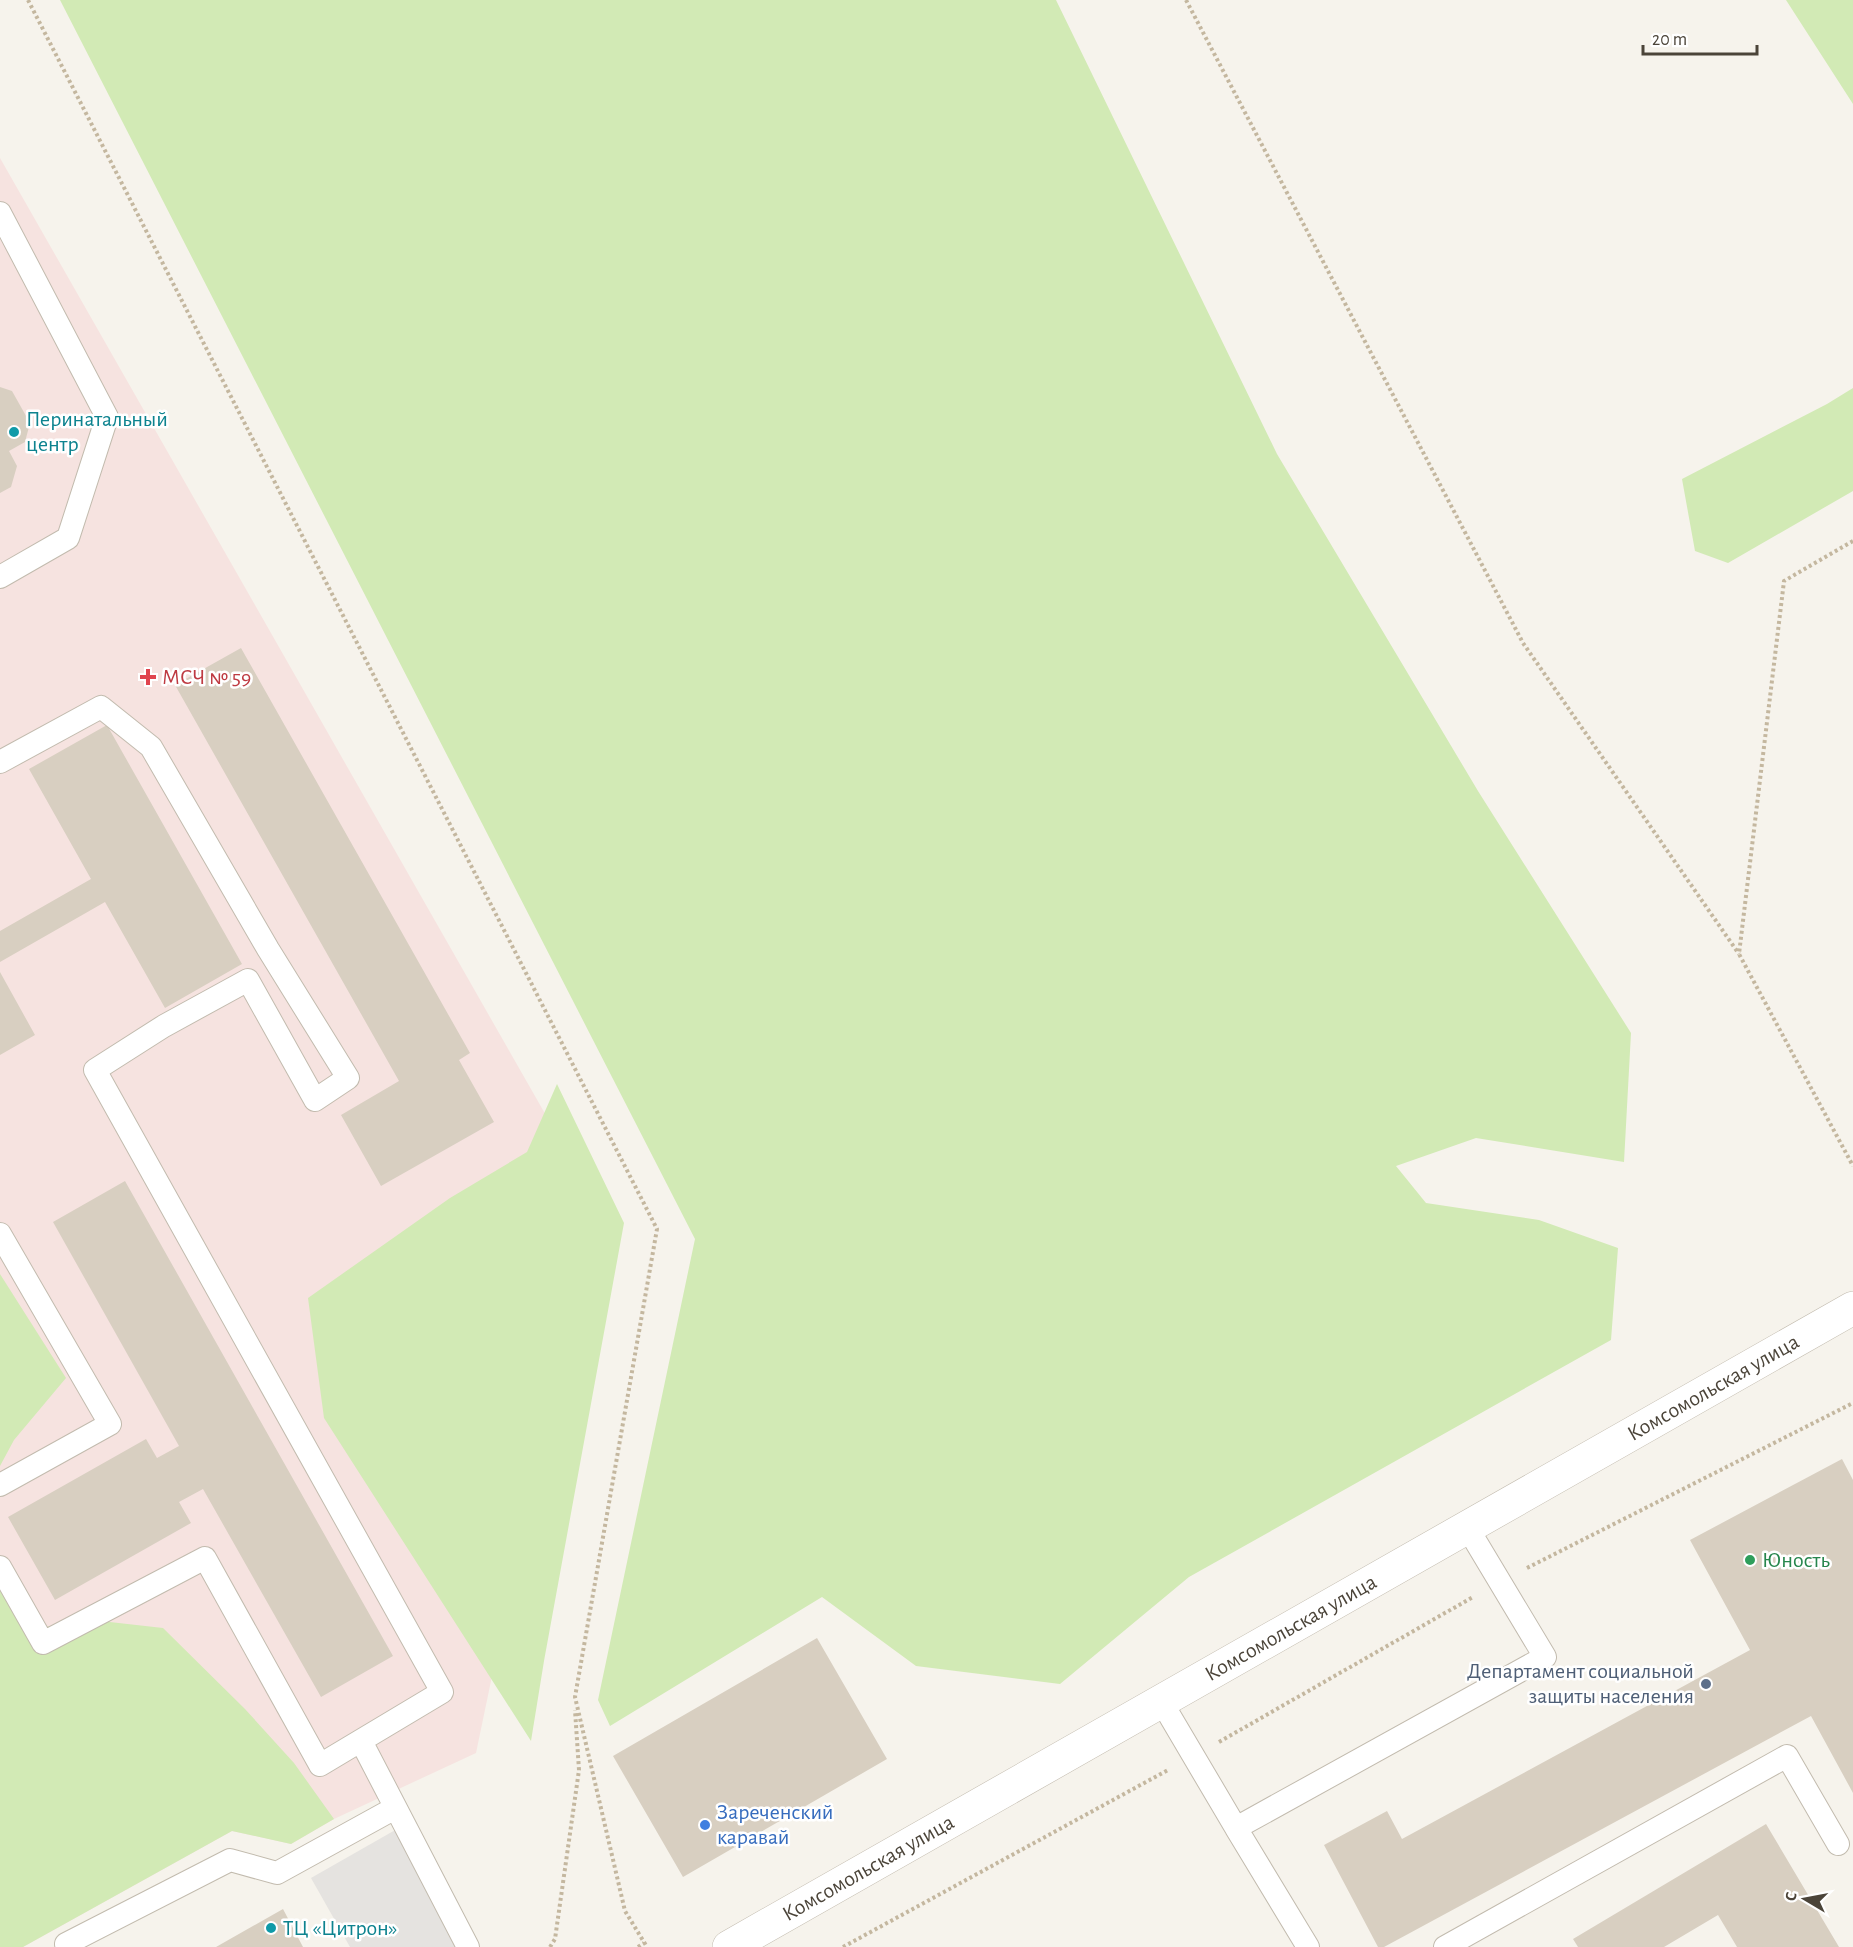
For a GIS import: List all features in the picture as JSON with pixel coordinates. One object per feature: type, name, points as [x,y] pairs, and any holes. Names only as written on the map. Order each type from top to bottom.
[{"type":"street","name":"Комсомольская улица","points":[[729,1947],[1853,1308]]},
{"type":"lane","points":[[0,213],[107,417],[68,538],[0,577]]},
{"type":"lane","points":[[0,762],[101,707],[151,747],[268,949],[348,1078],[315,1100],[248,980],[164,1026],[95,1070],[442,1692],[320,1765],[205,1558],[43,1643],[0,1567]]},
{"type":"lane","points":[[0,1234],[110,1425],[0,1485]]},
{"type":"lane","points":[[1236,1828],[1545,1657],[1467,1527]]},
{"type":"lane","points":[[1161,1701],[1308,1947]]},
{"type":"lane","points":[[361,1741],[468,1947]]},
{"type":"lane","points":[[1445,1947],[1787,1756],[1838,1844]]},
{"type":"lane","points":[[66,1944],[231,1860],[277,1873],[395,1808]]},
{"type":"path","points":[[28,0],[657,1229],[575,1697],[579,1770],[555,1939],[550,1947]]},
{"type":"path","points":[[1186,0],[1523,643],[1739,954],[1853,1166]]},
{"type":"path","points":[[1739,954],[1784,581],[1853,540]]},
{"type":"path","points":[[843,1947],[1193,1756],[1500,1582],[1853,1403]]},
{"type":"path","points":[[575,1697],[625,1911],[646,1945],[638,1947]]},
{"type":"shaded area","name":"МСЧ № 59","points":[[0,158],[592,1196],[476,1753],[334,1819],[291,1844],[232,1831],[23,1947],[0,1947]]},
{"type":"shaded area","points":[[404,1825],[468,1947],[350,1947],[311,1878]]},
{"type":"green space","points":[[60,0],[1056,0],[1277,454],[1478,791],[1631,1033],[1624,1162],[1476,1138],[1396,1166],[1426,1203],[1539,1220],[1618,1248],[1611,1340],[1189,1577],[1060,1684],[916,1666],[822,1597],[610,1726],[598,1700],[695,1239]]},
{"type":"green space","points":[[1786,0],[1853,0],[1853,104]]},
{"type":"green space","points":[[1853,388],[1853,491],[1728,563],[1695,551],[1682,479],[1827,404]]},
{"type":"green space","points":[[557,1084],[624,1223],[531,1741],[324,1418],[308,1298],[450,1198],[527,1152]]},
{"type":"green space","points":[[0,1274],[66,1378],[14,1440],[0,1466]]},
{"type":"green space","points":[[0,1581],[31,1626],[67,1627],[92,1620],[163,1628],[245,1709],[294,1763],[334,1819],[291,1844],[232,1831],[23,1947],[0,1947]]},
{"type":"building","name":"Перинатальный центр","points":[[0,387],[12,391],[30,423],[25,442],[9,451],[17,466],[11,487],[0,493]]},
{"type":"building","points":[[241,648],[470,1053],[459,1060],[494,1122],[381,1186],[341,1115],[399,1081],[175,685]]},
{"type":"building","points":[[107,725],[242,964],[165,1008],[105,902],[0,962],[0,931],[91,879],[29,769]]},
{"type":"building","points":[[0,972],[35,1035],[0,1055]]},
{"type":"building","points":[[125,1181],[393,1656],[321,1697],[203,1489],[179,1502],[191,1523],[55,1600],[8,1517],[146,1439],[157,1458],[179,1446],[53,1222]]},
{"type":"building","points":[[1842,1459],[1853,1480],[1853,1793],[1811,1716],[1384,1947],[1378,1947],[1324,1845],[1387,1811],[1402,1839],[1750,1650],[1690,1540]]},
{"type":"building","points":[[817,1638],[887,1759],[683,1877],[613,1756]]},
{"type":"building","points":[[1766,1824],[1839,1947],[1737,1947],[1718,1915],[1664,1947],[1578,1947],[1573,1939]]},
{"type":"building","name":"ТЦ «Цитрон»","points":[[283,1909],[303,1947],[216,1947]]},
{"type":"place","name":"Перинатальный центр","points":[[14,432]]},
{"type":"place","name":"МСЧ № 59","points":[[148,677]]},
{"type":"place","name":"Юность","points":[[1750,1560]]},
{"type":"place","name":"Департамент социальной защиты населения","points":[[1706,1684]]},
{"type":"place","name":"Зареченский каравай","points":[[705,1825]]},
{"type":"place","name":"ТЦ «Цитрон»","points":[[271,1928]]}]
